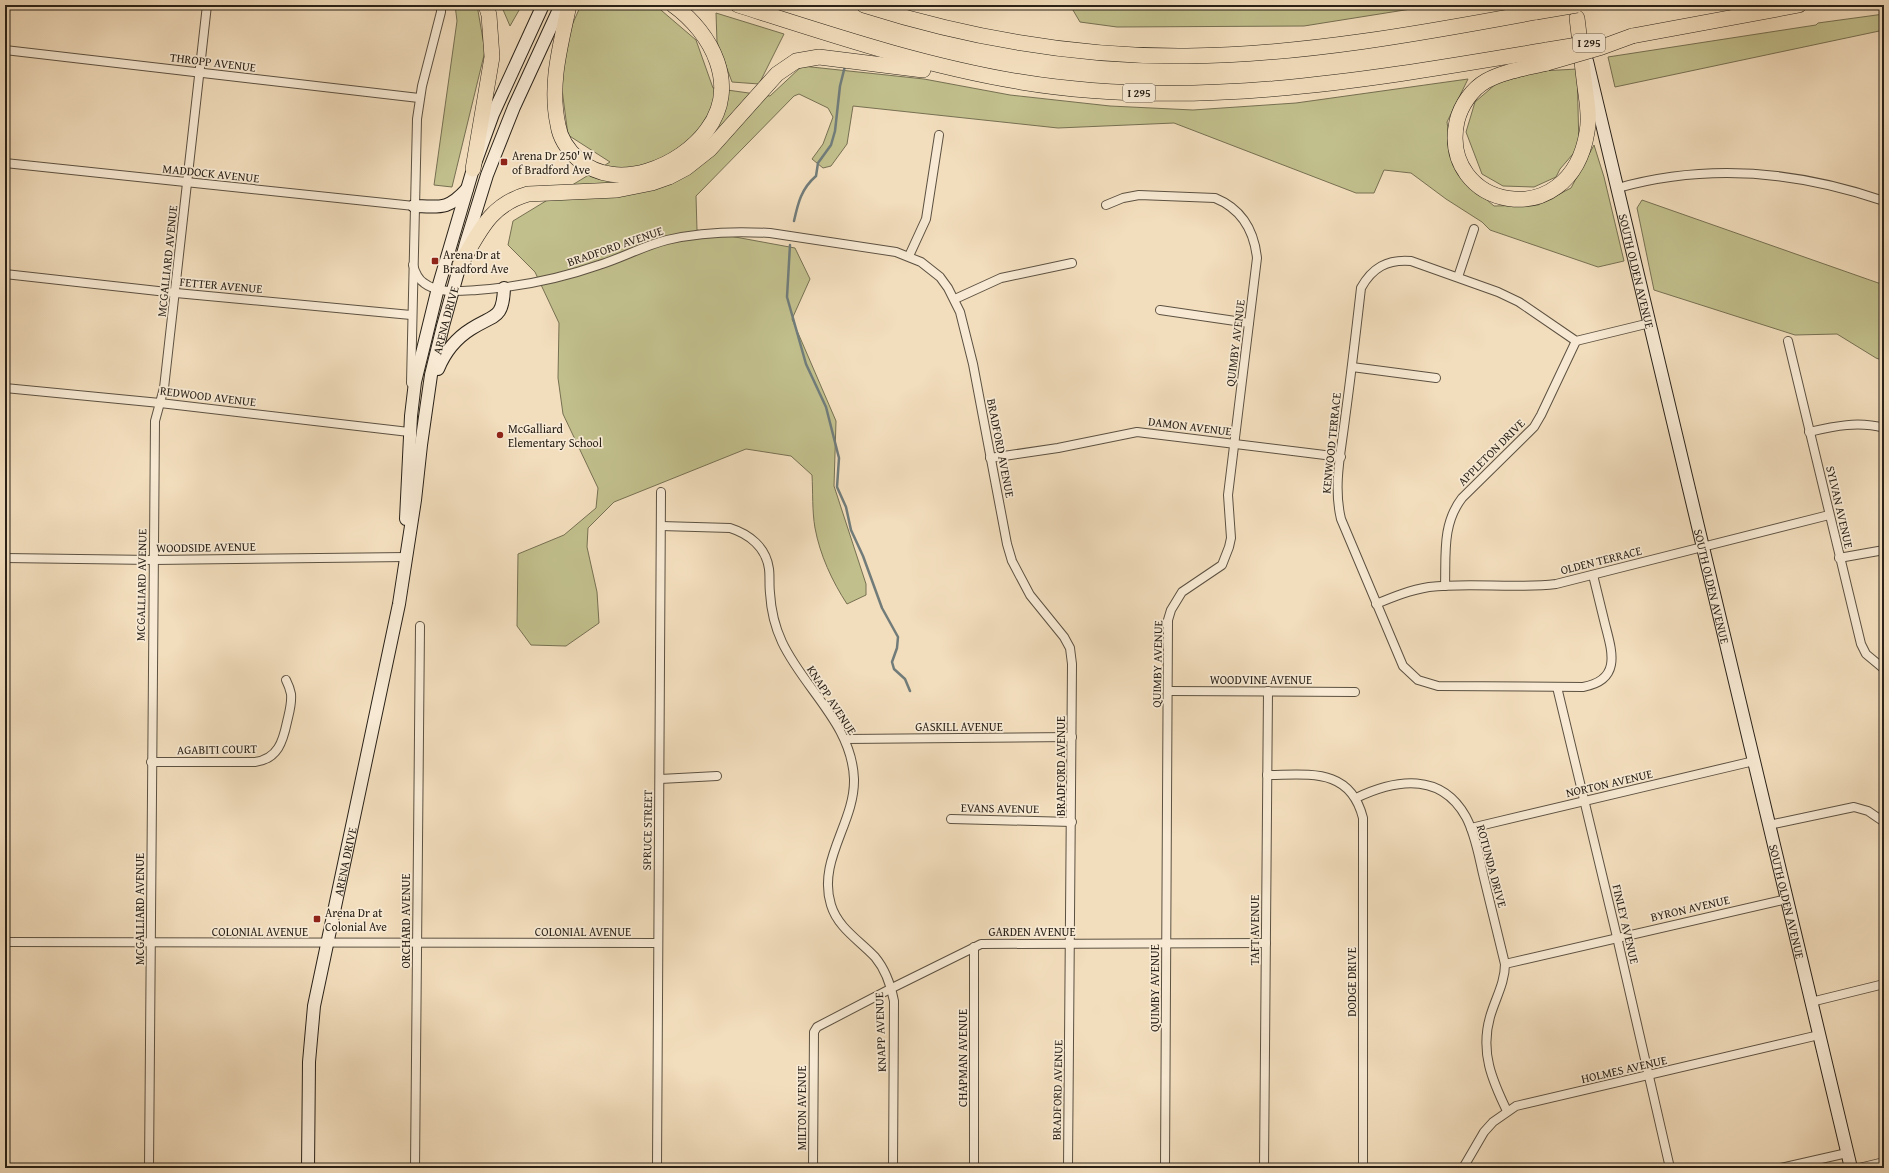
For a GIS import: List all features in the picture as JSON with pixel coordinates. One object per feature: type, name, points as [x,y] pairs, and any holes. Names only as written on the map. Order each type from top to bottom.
[{"type":"highway","points":[[474,169],[492,57],[489,15],[486,5]]},
{"type":"highway","points":[[569,5],[556,70],[555,88],[558,125],[567,146],[583,163],[604,173],[625,176],[653,169],[685,151],[707,130],[718,108],[721,82],[720,68],[716,55],[698,27],[673,5]]},
{"type":"highway","name":"I 295","points":[[738,5],[886,52],[933,64],[1021,82],[1059,87],[1132,93],[1186,94],[1259,91],[1314,86],[1547,56],[1632,36],[1799,5]]},
{"type":"highway","points":[[864,5],[942,27],[1011,42],[1098,53],[1165,56],[1221,55],[1309,48],[1464,25],[1536,12],[1576,9],[1588,118],[1584,147],[1579,160],[1563,181],[1553,191],[1529,200],[1516,200],[1493,195],[1474,181],[1461,162],[1455,140],[1458,116],[1469,96],[1486,81],[1547,56]]},
{"type":"highway","points":[[460,265],[487,220],[500,206],[517,198],[528,194],[635,188],[664,179],[686,168],[710,149],[777,74],[796,61],[819,57],[1021,82]]},
{"type":"main road","name":"ARENA DRIVE","points":[[407,557],[406,498],[409,432],[415,382],[438,288],[474,169],[493,114],[543,5]]},
{"type":"main road","name":"ARENA DRIVE","points":[[308,1168],[310,1037],[314,1006],[326,943],[399,604],[407,557],[431,375],[460,265],[487,175],[508,120],[549,28],[561,5]]},
{"type":"main road","name":"SOUTH OLDEN AVENUE","points":[[1576,9],[1786,899],[1847,1153],[1852,1168]]},
{"type":"main road","points":[[414,206],[446,206],[458,200],[469,187]]},
{"type":"main road","points":[[429,392],[439,367],[452,345],[472,328],[495,316],[500,310],[503,304],[504,288]]},
{"type":"street","name":"MCGALLIARD AVENUE","points":[[149,1168],[151,762],[155,421],[164,388],[176,293],[207,5]]},
{"type":"street","points":[[411,416],[411,315],[417,119],[419,98],[441,12],[440,5]]},
{"type":"street","name":"THROPP AVENUE","points":[[5,50],[419,98]]},
{"type":"street","points":[[909,256],[926,219],[939,134]]},
{"type":"street","name":"MADDOCK AVENUE","points":[[5,163],[414,206]]},
{"type":"street","points":[[1618,188],[1644,181],[1674,176],[1734,172],[1795,178],[1824,183],[1884,201]]},
{"type":"street","name":"QUIMBY AVENUE","points":[[1106,205],[1123,198],[1139,195],[1201,196],[1215,198],[1223,201],[1234,209],[1250,229],[1254,238],[1257,258],[1228,495],[1231,538],[1229,547],[1222,565],[1182,592],[1171,610],[1168,620],[1165,1168]]},
{"type":"street","points":[[1458,278],[1474,229]]},
{"type":"street","name":"BRADFORD AVENUE","points":[[413,265],[417,276],[424,284],[453,292],[504,288],[574,273],[600,265],[640,248],[668,240],[726,232],[770,233],[896,252],[921,262],[940,277],[954,299],[960,312],[972,364],[1007,544],[1012,561],[1030,595],[1064,637],[1070,648],[1072,664],[1072,822],[1068,1168]]},
{"type":"street","name":"KENWOOD TERRACE","points":[[1576,341],[1519,302],[1498,292],[1458,278],[1405,261],[1390,262],[1374,271],[1366,278],[1361,288],[1337,492],[1339,512],[1398,657],[1410,674],[1418,680],[1438,686],[1557,687],[1593,685],[1606,676],[1610,669],[1613,654],[1593,575]]},
{"type":"street","points":[[954,299],[1001,278],[1072,263]]},
{"type":"street","name":"FETTER AVENUE","points":[[5,274],[176,293],[411,315]]},
{"type":"street","points":[[1160,310],[1249,323]]},
{"type":"street","points":[[1576,341],[1650,323]]},
{"type":"street","name":"APPLETON DRIVE","points":[[1445,586],[1447,530],[1455,507],[1462,498],[1534,427],[1576,341]]},
{"type":"street","name":"SYLVAN AVENUE","points":[[1788,341],[1860,644],[1866,654],[1884,669]]},
{"type":"street","points":[[1352,367],[1436,378]]},
{"type":"street","name":"REDWOOD AVENUE","points":[[5,388],[160,403],[409,432]]},
{"type":"street","points":[[1809,432],[1843,424],[1871,425],[1884,428]]},
{"type":"street","name":"DAMON AVENUE","points":[[990,458],[1058,448],[1137,432],[1341,457]]},
{"type":"street","name":"SPRUCE STREET","points":[[657,1168],[661,492]]},
{"type":"street","name":"OLDEN TERRACE","points":[[1376,604],[1409,591],[1445,586],[1535,587],[1593,575],[1829,515]]},
{"type":"street","name":"KNAPP AVENUE","points":[[661,526],[730,528],[740,531],[758,544],[767,560],[772,610],[782,642],[790,658],[839,727],[845,739],[853,766],[853,795],[850,811],[829,867],[828,892],[836,917],[843,928],[875,958],[892,988],[894,1001],[893,1168]]},
{"type":"street","points":[[1839,558],[1884,550]]},
{"type":"street","name":"WOODSIDE AVENUE","points":[[5,558],[153,560],[407,557]]},
{"type":"street","name":"ORCHARD AVENUE","points":[[415,1168],[417,943],[415,674],[420,626]]},
{"type":"street","name":"AGABITI COURT","points":[[151,762],[255,762],[268,758],[280,747],[290,712],[291,694],[286,680]]},
{"type":"street","name":"FINLEY AVENUE","points":[[1557,687],[1617,937],[1670,1168]]},
{"type":"street","name":"WOODVINE AVENUE","points":[[1168,691],[1354,692]]},
{"type":"street","name":"TAFT AVENUE","points":[[1264,1168],[1268,691]]},
{"type":"street","name":"GASKILL AVENUE","points":[[845,739],[1072,737]]},
{"type":"street","name":"NORTON AVENUE","points":[[1470,828],[1754,761]]},
{"type":"street","points":[[1267,775],[1326,777],[1343,785],[1356,798]]},
{"type":"street","points":[[660,779],[717,776]]},
{"type":"street","name":"ROTUNDA DRIVE","points":[[1356,798],[1387,785],[1413,782],[1424,785],[1446,795],[1456,804],[1464,815],[1470,828],[1505,964],[1505,976],[1490,1017],[1487,1035],[1487,1053],[1493,1082],[1507,1111]]},
{"type":"street","name":"DODGE DRIVE","points":[[1356,798],[1364,824],[1363,1168]]},
{"type":"street","points":[[1769,825],[1854,807],[1868,811],[1884,822]]},
{"type":"street","name":"EVANS AVENUE","points":[[951,819],[1072,822]]},
{"type":"street","name":"BYRON AVENUE","points":[[1505,964],[1786,899]]},
{"type":"street","name":"COLONIAL AVENUE","points":[[5,942],[658,943]]},
{"type":"street","name":"GARDEN AVENUE","points":[[813,1048],[813,1037],[817,1028],[892,988],[982,944],[1266,943]]},
{"type":"street","name":"CHAPMAN AVENUE","points":[[974,947],[974,1168]]},
{"type":"street","points":[[1811,1002],[1884,984]]},
{"type":"street","name":"HOLMES AVENUE","points":[[1463,1168],[1484,1132],[1507,1111],[1526,1103],[1649,1076],[1819,1035]]},
{"type":"street","name":"MILTON AVENUE","points":[[813,1048],[813,1168]]},
{"type":"street","points":[[1781,1168],[1847,1153]]},
{"type":"street","points":[[1859,1168],[1884,1162]]},
{"type":"shaded area","points":[[455,5],[477,5],[485,51],[452,187],[434,185],[457,21]]},
{"type":"shaded area","points":[[501,5],[522,5],[510,26]]},
{"type":"shaded area","points":[[581,5],[655,5],[696,40],[713,88],[770,96],[802,66],[924,79],[1010,95],[1110,106],[1193,110],[1296,103],[1468,79],[1447,122],[1452,157],[1474,189],[1494,206],[1538,205],[1571,188],[1594,145],[1604,177],[1624,261],[1598,267],[1490,230],[1482,222],[1446,199],[1411,173],[1384,170],[1374,193],[1356,193],[1174,123],[1058,128],[853,106],[847,144],[831,166],[823,168],[812,159],[823,144],[833,117],[828,108],[799,94],[794,96],[696,196],[697,230],[795,248],[810,279],[792,319],[836,421],[834,486],[866,584],[866,595],[847,604],[827,568],[815,528],[812,475],[791,456],[746,449],[614,502],[588,528],[587,547],[597,592],[599,623],[566,646],[531,645],[517,626],[518,554],[564,535],[596,508],[598,488],[563,414],[558,378],[559,323],[535,272],[508,245],[513,221],[610,162],[568,135],[560,74],[572,25]]},
{"type":"shaded area","points":[[1070,5],[1436,5],[1304,26],[1117,27],[1080,22]]},
{"type":"shaded area","points":[[716,13],[784,34],[759,84],[732,82],[717,42]]},
{"type":"shaded area","points":[[1884,14],[1884,30],[1615,87],[1608,57],[1816,25],[1818,23]]},
{"type":"shaded area","points":[[1577,69],[1579,147],[1560,169],[1556,177],[1534,187],[1503,186],[1482,174],[1466,132],[1475,102],[1497,83],[1541,71]]},
{"type":"shaded area","points":[[1642,200],[1884,285],[1884,361],[1876,358],[1837,334],[1795,335],[1654,290],[1637,208]]},
{"type":"waterway","points":[[794,221],[799,202],[804,191],[816,176],[818,163],[831,145],[835,131],[840,86],[845,66]]},
{"type":"waterway","points":[[790,245],[787,297],[806,364],[826,407],[839,458],[837,487],[846,507],[851,530],[863,556],[882,608],[898,637],[897,648],[892,662],[894,669],[905,679],[910,691]]},
{"type":"place","name":"Arena Dr 250' W of Bradford Ave","points":[[504,162]]},
{"type":"place","name":"Arena Dr at Bradford Ave","points":[[435,261]]},
{"type":"place","name":"McGalliard Elementary School","points":[[500,435]]},
{"type":"place","name":"Arena Dr at Colonial Ave","points":[[317,919]]}]
